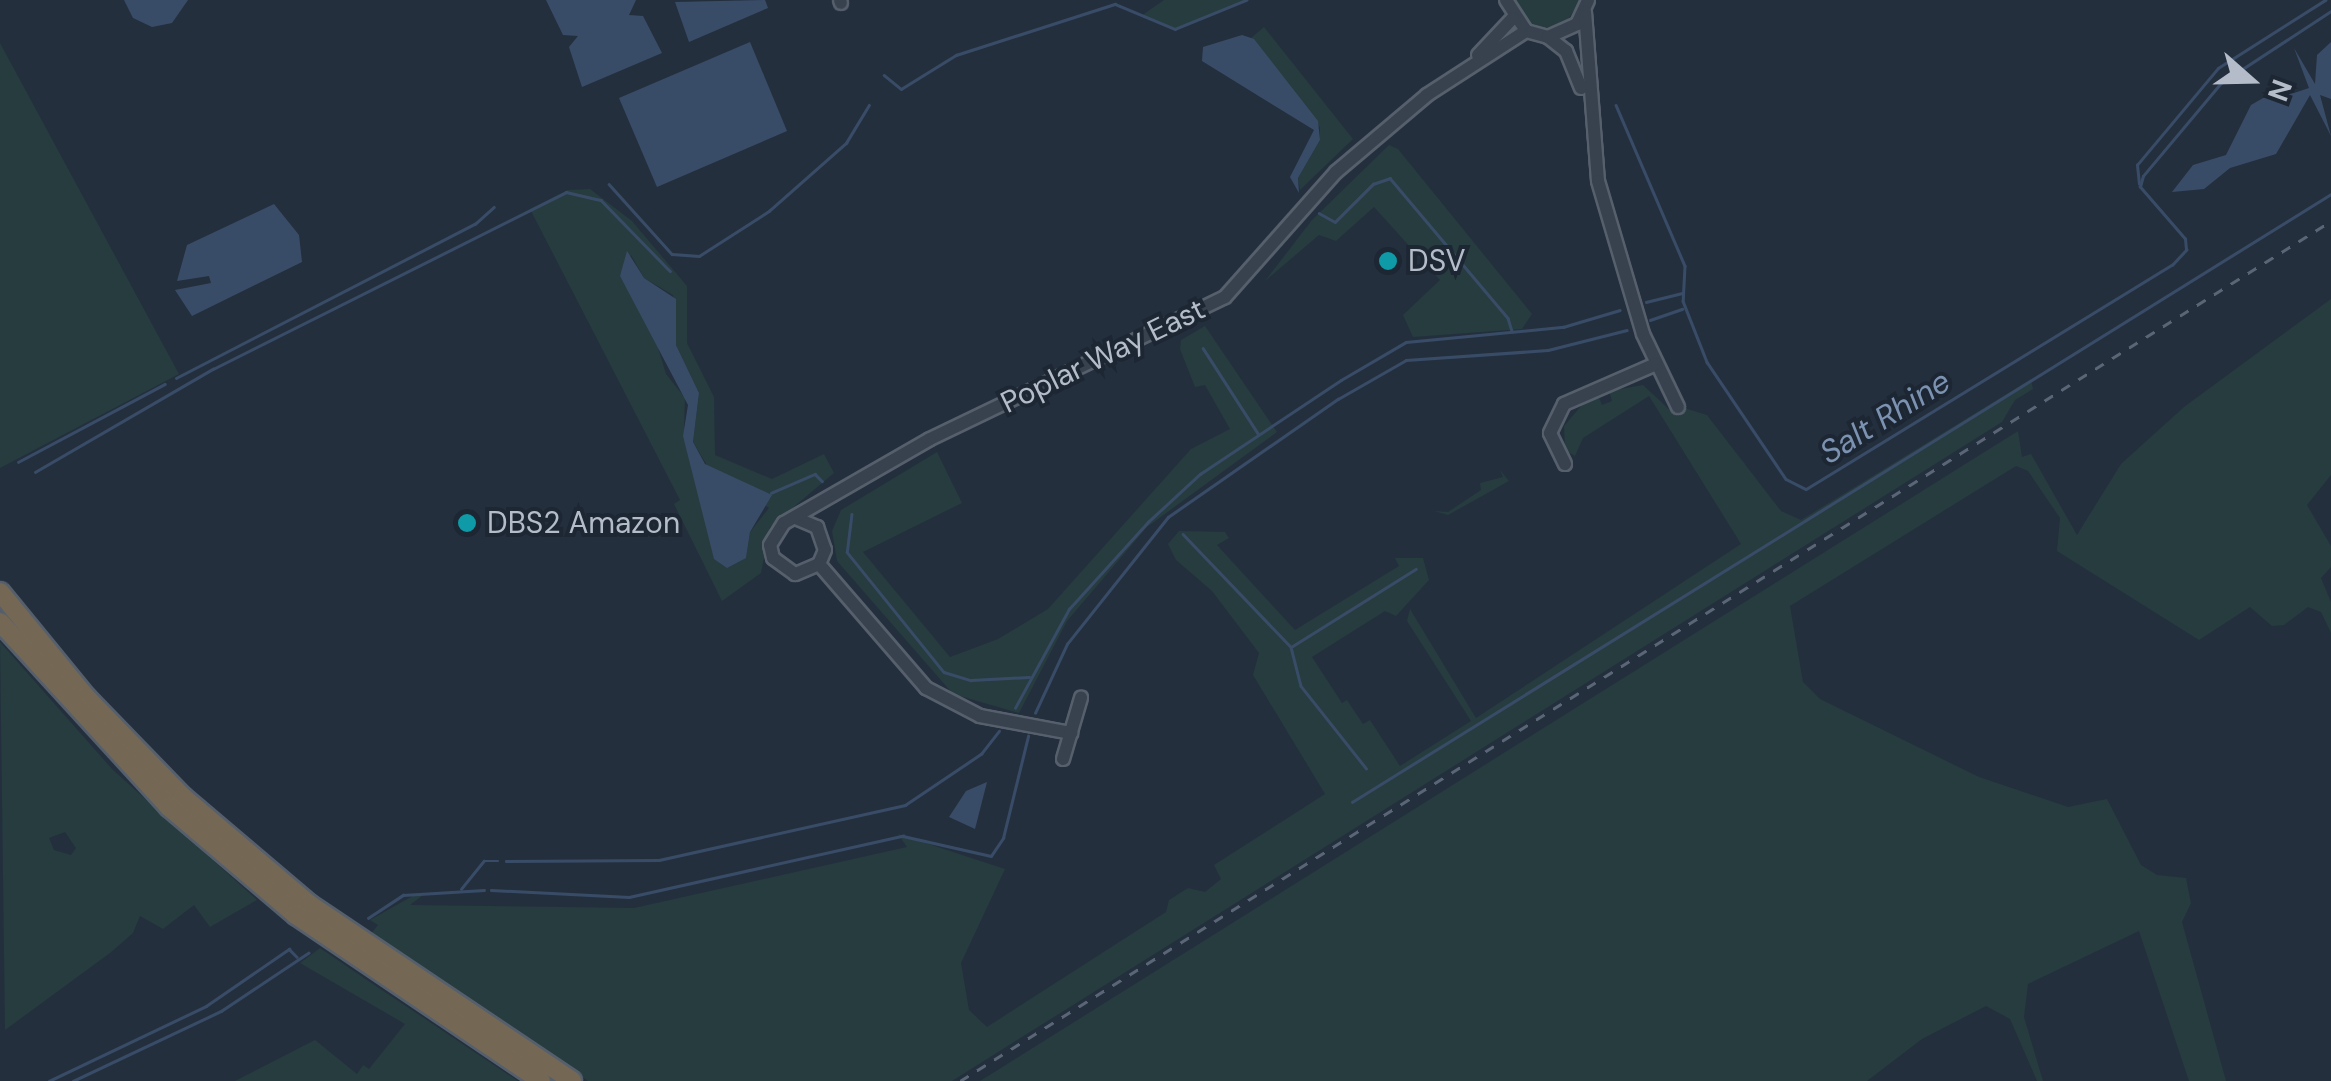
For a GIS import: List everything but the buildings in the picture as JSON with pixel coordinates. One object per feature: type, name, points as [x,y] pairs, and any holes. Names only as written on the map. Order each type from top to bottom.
[{"type":"highway","points":[[0,592],[86,698],[183,797],[309,904],[572,1081]]},
{"type":"highway","points":[[0,622],[169,807],[282,903],[541,1081]]},
{"type":"street","points":[[1506,0],[1513,18],[1526,31],[1548,37],[1570,30],[1587,6]]},
{"type":"street","points":[[1587,6],[1588,110],[1598,181],[1656,364],[1678,407]]},
{"type":"street","name":"Poplar Way East","points":[[819,564],[795,574],[772,558],[774,532],[930,440],[1224,297],[1336,172],[1473,61],[1513,18]]},
{"type":"street","name":"Poplar Way East","points":[[1473,61],[1526,31]]},
{"type":"street","points":[[1548,37],[1576,69],[1588,110]]},
{"type":"street","points":[[1565,464],[1550,434],[1564,404],[1656,364]]},
{"type":"street","points":[[817,527],[837,492]]},
{"type":"street","points":[[798,519],[817,527],[825,550],[819,564],[926,688],[980,716],[1071,733]]},
{"type":"street","points":[[1063,760],[1081,698]]},
{"type":"green space","points":[[1164,0],[1246,0],[1175,29],[1141,16]]},
{"type":"green space","points":[[1513,0],[1580,1],[1566,23],[1541,29],[1528,24]]},
{"type":"green space","points":[[1264,27],[1353,139],[1300,190],[1298,178],[1320,140],[1320,127],[1251,38]]},
{"type":"green space","points":[[0,43],[179,374],[0,468]]},
{"type":"green space","points":[[1389,145],[1398,149],[1532,314],[1522,329],[1413,337],[1403,315],[1440,280],[1374,207],[1336,241],[1319,235],[1265,281],[1312,220]]},
{"type":"green space","points":[[590,189],[632,221],[687,286],[687,343],[714,397],[715,455],[772,479],[824,454],[834,473],[770,527],[761,573],[722,601],[674,504],[680,500],[530,209],[568,190]],"holes":[[[631,255],[644,278],[673,295],[676,345],[699,393],[693,442],[708,467],[769,508],[750,532],[746,558],[684,427],[685,398],[666,374],[652,328],[620,276]]]},
{"type":"green space","points":[[2331,299],[2331,475],[2307,505],[2331,546],[2331,567],[2321,578],[2331,602],[2331,633],[2321,612],[2308,607],[2284,625],[2272,626],[2250,607],[2199,640],[2057,551],[2060,518],[2028,471],[2016,466],[1790,606],[1803,682],[1820,699],[1979,777],[2068,807],[2107,799],[2141,865],[2157,875],[2186,878],[2191,903],[2182,922],[2226,1081],[2189,1081],[2139,931],[2028,984],[2024,1017],[2043,1081],[2037,1081],[2010,1019],[1986,1006],[1922,1039],[1867,1081],[980,1081],[2018,431],[2022,457],[2031,454],[2077,535],[2121,464],[2184,407]]},
{"type":"green space","points":[[1205,326],[1277,432],[1147,527],[1067,621],[1019,713],[953,694],[837,561],[832,531],[841,510],[937,452],[962,503],[863,552],[950,657],[998,639],[1048,609],[1191,449],[1230,429],[1205,385],[1195,387],[1180,349],[1181,340]]},
{"type":"green space","points":[[2031,379],[2033,389],[2015,400],[2002,422],[952,1081],[588,1081],[370,935],[378,925],[370,920],[418,893],[423,895],[410,905],[634,908],[907,847],[898,834],[1005,869],[961,963],[969,1010],[987,1027],[1166,912],[1169,900],[1188,888],[1205,892],[1221,879],[1214,865],[1325,794],[1253,675],[1259,653],[1212,591],[1176,560],[1168,544],[1179,531],[1225,532],[1229,538],[1217,545],[1295,630],[1399,566],[1395,558],[1423,558],[1429,580],[1396,616],[1385,611],[1312,657],[1342,703],[1347,700],[1363,724],[1370,720],[1400,766],[1471,721],[1407,621],[1410,609],[1476,718],[1741,544],[1649,396],[1583,438],[1575,456],[1565,450],[1564,426],[1587,399],[1598,395],[1602,405],[1612,401],[1609,391],[1643,385],[1672,412],[1684,408],[1707,415],[1781,511],[1801,520]]},
{"type":"green space","points":[[1500,470],[1509,481],[1448,515],[1434,511],[1448,512],[1481,490],[1480,483],[1503,477]]},
{"type":"green space","points":[[0,642],[112,769],[257,900],[210,927],[194,905],[163,929],[140,916],[133,933],[110,953],[5,1030]],"holes":[[[65,832],[76,848],[71,855],[54,850],[49,838]]]},
{"type":"green space","points":[[320,948],[518,1081],[235,1081],[315,1040],[357,1074],[363,1065],[369,1069],[405,1024],[300,963]]},
{"type":"water","points":[[124,0],[188,0],[172,23],[152,27],[133,18]]},
{"type":"water","points":[[546,0],[636,0],[629,15],[643,16],[662,53],[582,87],[569,47],[578,36],[563,35]]},
{"type":"water","points":[[765,0],[768,8],[689,42],[675,2]]},
{"type":"water","points":[[1242,35],[1254,39],[1318,121],[1320,140],[1298,178],[1299,193],[1290,177],[1314,130],[1202,61],[1203,47]]},
{"type":"water","points":[[750,42],[787,131],[657,187],[619,98]]},
{"type":"water","points":[[2331,42],[2331,99],[2320,95],[2331,136],[2310,95],[2276,154],[2230,168],[2204,189],[2172,192],[2193,165],[2226,155],[2251,105],[2284,86],[2294,93],[2309,88],[2294,48],[2315,84],[2317,55]]},
{"type":"water","points":[[274,204],[299,235],[302,262],[192,316],[175,290],[211,283],[209,276],[177,281],[187,245]]},
{"type":"water","points":[[627,251],[644,278],[676,299],[676,345],[699,393],[693,442],[705,464],[772,495],[750,532],[746,558],[727,568],[714,559],[683,436],[688,405],[620,276]]},
{"type":"water","points":[[987,782],[975,829],[949,817],[966,791]]},
{"type":"waterway","points":[[884,75],[901,89],[956,55],[1115,4],[1175,29],[1246,0]]},
{"type":"waterway","name":"Salt Rhine","points":[[2139,184],[2137,165],[2218,68],[2325,0]]},
{"type":"waterway","name":"Salt Rhine","points":[[1616,105],[1685,266],[1683,301],[1707,362],[1786,479],[1806,489],[2172,265],[2186,250],[2185,239],[2140,187],[2143,176],[2221,83],[2331,11]]},
{"type":"waterway","points":[[609,184],[672,254],[699,256],[769,211],[846,143],[869,105]]},
{"type":"waterway","points":[[1319,213],[1335,222],[1373,184],[1390,178],[1508,318],[1512,331]]},
{"type":"waterway","points":[[35,472],[213,369],[566,192],[601,200],[670,271]]},
{"type":"waterway","points":[[1352,802],[2331,194]]},
{"type":"waterway","points":[[176,378],[475,224],[494,207]]},
{"type":"waterway","points":[[1646,302],[1683,293]]},
{"type":"waterway","points":[[1650,320],[1682,309]]},
{"type":"waterway","points":[[1015,708],[1069,609],[1148,522],[1200,474],[1341,380],[1406,342],[1563,327],[1620,310]]},
{"type":"waterway","points":[[1035,713],[1067,644],[1168,517],[1338,399],[1406,360],[1548,350],[1627,330]]},
{"type":"waterway","points":[[1203,348],[1259,435]]},
{"type":"waterway","points":[[18,462],[165,384]]},
{"type":"waterway","points":[[771,493],[815,474],[822,481]]},
{"type":"waterway","points":[[852,514],[847,552],[944,672],[971,680],[1029,677]]},
{"type":"waterway","points":[[1183,534],[1291,647],[1301,686],[1366,768]]},
{"type":"waterway","points":[[1291,647],[1416,569]]},
{"type":"waterway","points":[[506,861],[659,860],[905,805],[981,754],[999,731]]},
{"type":"waterway","points":[[491,890],[629,897],[903,836],[991,856],[1003,838],[1028,736]]},
{"type":"waterway","points":[[461,889],[484,861],[498,861]]},
{"type":"waterway","points":[[368,918],[403,895],[484,890]]},
{"type":"waterway","points":[[49,1081],[206,1006],[289,949],[297,957]]},
{"type":"waterway","points":[[73,1081],[221,1011],[308,953]]},
{"type":"railway","points":[[960,1081],[2331,221]]},
{"type":"place","name":"DSV","points":[[1388,261]]},
{"type":"place","name":"DBS2 Amazon","points":[[467,523]]}]
